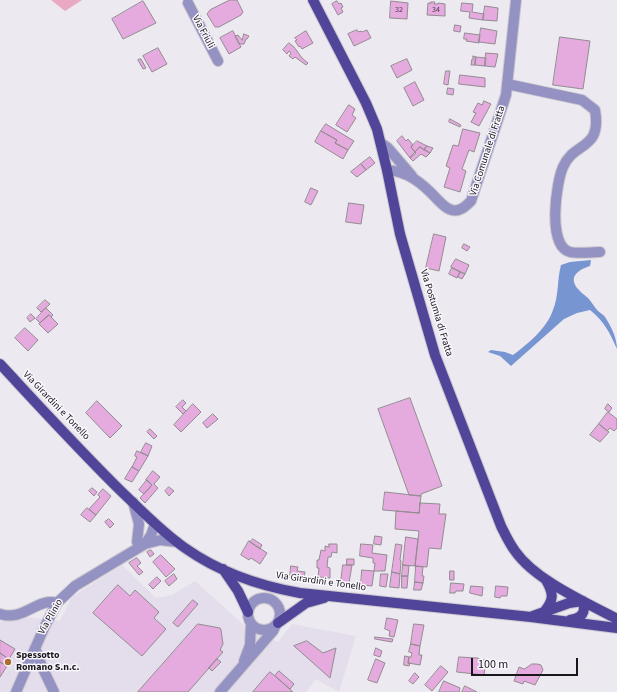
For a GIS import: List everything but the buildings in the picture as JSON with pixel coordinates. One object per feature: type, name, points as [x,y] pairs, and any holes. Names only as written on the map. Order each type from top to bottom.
[{"type":"main road","name":"Via Postumia di Fratta","points":[[313,0],[366,103],[381,143],[400,234],[435,355],[501,526],[514,551],[528,567],[545,579],[617,620]]},
{"type":"main road","name":"Via Girardini e Tonello","points":[[0,364],[105,475],[155,524],[186,549],[223,569],[269,586],[300,593],[531,617],[617,628]]},
{"type":"main road","points":[[223,569],[238,590],[248,612]]},
{"type":"main road","points":[[544,612],[552,599],[552,590],[545,579]]},
{"type":"main road","points":[[278,623],[306,603],[330,596]]},
{"type":"main road","points":[[567,621],[576,619],[583,613],[583,601]]},
{"type":"main road","name":"Via Girardini e Tonello","points":[[531,617],[569,603],[583,601]]},
{"type":"street","name":"Via Comunale di Fratta","points":[[387,170],[395,170],[414,178],[445,207],[452,210],[458,210],[466,206],[471,201],[503,104],[507,84],[516,0]]},
{"type":"street","name":"Via Friuli","points":[[189,1],[218,61]]},
{"type":"street","points":[[507,84],[582,100],[594,110],[596,119],[591,141],[570,157],[563,166],[558,180],[555,222],[558,239],[562,247],[569,252],[600,252]]},
{"type":"street","points":[[381,143],[388,148],[414,178]]},
{"type":"street","points":[[133,502],[140,524],[138,545],[160,540],[177,542]]},
{"type":"street","name":"Via Plinio","points":[[16,692],[44,628],[57,603],[75,586],[138,545],[146,530],[155,524]]},
{"type":"street","points":[[220,692],[241,666],[249,660],[278,623],[280,618],[280,608],[270,598],[260,598],[256,600],[252,603],[248,612],[251,623],[250,645],[241,666]]},
{"type":"street","points":[[0,614],[8,616],[23,613],[48,602],[57,603]]},
{"type":"street","points":[[251,623],[262,630],[270,629],[278,623]]},
{"type":"street","points":[[35,648],[54,692]]},
{"type":"shaded area","points":[[51,0],[82,0],[65,11]]},
{"type":"shaded area","points":[[122,565],[156,598],[172,595],[195,581],[246,627],[278,642],[292,624],[356,636],[339,692],[316,679],[306,692],[0,692],[0,622],[26,617],[60,621],[72,597]]},
{"type":"water","points":[[591,260],[590,266],[578,272],[574,278],[574,281],[580,291],[604,316],[615,336],[617,349],[606,328],[599,318],[590,310],[577,313],[564,319],[511,366],[500,356],[488,352],[491,350],[513,355],[531,341],[550,317],[555,305],[561,265],[570,262]]},
{"type":"place","name":"Spessotto Romano S.n.c.","points":[[8,662]]}]
